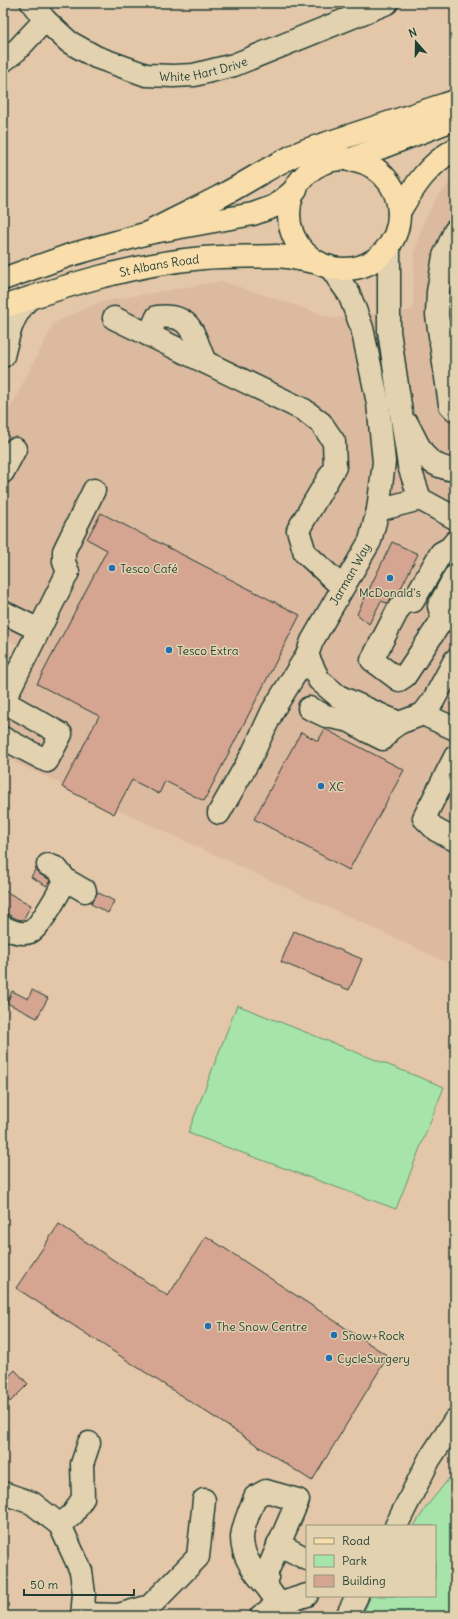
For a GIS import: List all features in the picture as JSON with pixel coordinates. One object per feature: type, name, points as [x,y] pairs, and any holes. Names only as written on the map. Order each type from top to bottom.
[{"type":"main road","points":[[148,233],[174,218],[217,198],[287,157],[455,101]]},
{"type":"main road","points":[[349,160],[455,119]]},
{"type":"main road","points":[[400,212],[393,189],[389,182],[378,171],[365,164],[349,160],[336,160],[312,170],[303,179],[296,189],[290,206],[290,223],[296,240],[306,254],[325,266],[346,270],[363,266],[377,258],[389,247],[397,230],[400,212],[416,183],[447,153],[455,149]]},
{"type":"main road","points":[[3,279],[70,255],[148,233],[253,214],[275,206],[296,189]]},
{"type":"main road","name":"St Albans Road","points":[[3,307],[116,274],[155,265],[203,258],[276,256],[287,257],[325,266]]},
{"type":"street","name":"White Hart Drive","points":[[32,3],[46,20],[70,42],[96,57],[123,68],[146,75],[194,75],[234,65],[386,3]]},
{"type":"street","points":[[3,61],[17,50],[46,20]]},
{"type":"street","points":[[455,231],[450,262],[438,292],[437,315],[448,335],[452,385],[450,405],[455,410]]},
{"type":"street","points":[[389,247],[389,331],[409,466],[420,499],[455,518]]},
{"type":"street","name":"Jarman Way","points":[[219,814],[252,755],[273,710],[307,655],[312,641],[370,541],[378,510],[384,462],[378,403],[362,328],[349,294],[325,266]]},
{"type":"street","points":[[3,356],[11,325],[22,305],[30,298]]},
{"type":"street","points":[[205,362],[193,333],[185,321],[170,315],[153,326],[205,362],[304,410],[321,423],[334,442],[335,467],[298,530],[305,553],[342,587]]},
{"type":"street","points":[[402,413],[426,458],[441,468],[455,470]]},
{"type":"street","points":[[3,472],[15,449]]},
{"type":"street","points":[[3,738],[47,761],[61,734],[3,701],[68,572],[64,562],[64,551],[94,490]]},
{"type":"street","points":[[378,510],[420,499]]},
{"type":"street","points":[[450,551],[413,601],[405,602],[399,608],[372,660],[399,680],[405,676],[449,617],[439,606],[455,576]]},
{"type":"street","points":[[3,612],[39,630]]},
{"type":"street","points":[[307,655],[319,680],[338,696],[400,723]]},
{"type":"street","points":[[338,696],[317,712],[350,721],[382,739],[388,731],[400,723],[423,714],[433,701],[455,660]]},
{"type":"street","points":[[423,714],[455,729]]},
{"type":"street","points":[[455,758],[424,818],[436,830],[455,840]]},
{"type":"street","points":[[48,864],[56,868],[66,880],[85,891]]},
{"type":"street","points":[[3,927],[11,931],[23,933],[35,929],[66,880]]},
{"type":"street","points":[[396,1525],[429,1460],[455,1420]]},
{"type":"street","points":[[60,1525],[72,1514],[84,1498],[82,1464],[89,1443]]},
{"type":"street","points":[[261,1616],[273,1595],[267,1572],[298,1500],[266,1491],[255,1497],[242,1538],[245,1554],[254,1573],[273,1595],[306,1595]]},
{"type":"street","points":[[3,1493],[32,1503],[60,1525],[81,1571],[84,1594],[83,1615],[118,1616],[150,1606],[198,1557],[204,1500]]},
{"type":"street","points":[[278,1544],[306,1558]]},
{"type":"shaded area","points":[[455,177],[455,966],[3,757],[3,684],[23,647],[3,638],[3,422],[54,323],[99,302],[222,281],[333,318],[413,310],[414,254],[418,238],[424,221],[437,197]]},
{"type":"green space","points":[[237,1005],[444,1087],[396,1209],[188,1133]]},
{"type":"green space","points":[[455,1471],[455,1616],[362,1616],[371,1597],[436,1597],[436,1525],[415,1525],[427,1506]]},
{"type":"building","name":"Tesco Extra","points":[[101,513],[300,615],[204,801],[165,781],[159,794],[132,780],[114,814],[62,787],[99,716],[37,684],[107,550],[87,539]]},
{"type":"building","name":"McDonald's","points":[[392,542],[418,554],[399,592],[387,603],[381,601],[369,624],[357,614]]},
{"type":"building","points":[[325,729],[404,770],[349,870],[254,819],[301,732],[318,741]]},
{"type":"building","points":[[36,868],[39,873],[50,880],[47,886],[31,877]]},
{"type":"building","points":[[3,890],[31,905],[23,920],[17,919],[3,912]]},
{"type":"building","points":[[97,892],[114,901],[108,913],[91,904]]},
{"type":"building","points":[[294,931],[362,959],[349,990],[281,962]]},
{"type":"building","points":[[32,990],[48,998],[37,1018],[7,1003],[12,991],[28,999]]},
{"type":"building","name":"The Snow Centre","points":[[59,1224],[168,1296],[206,1236],[388,1356],[312,1481],[16,1288]]},
{"type":"building","points":[[15,1370],[28,1384],[10,1402],[3,1394],[3,1382]]},
{"type":"place","name":"Tesco Café","points":[[112,568]]},
{"type":"place","name":"McDonald's","points":[[390,578]]},
{"type":"place","name":"Tesco Extra","points":[[169,650]]},
{"type":"place","name":"XC","points":[[321,786]]},
{"type":"place","name":"The Snow Centre","points":[[208,1326]]},
{"type":"place","name":"Snow+Rock","points":[[334,1335]]},
{"type":"place","name":"CycleSurgery","points":[[329,1358]]}]
